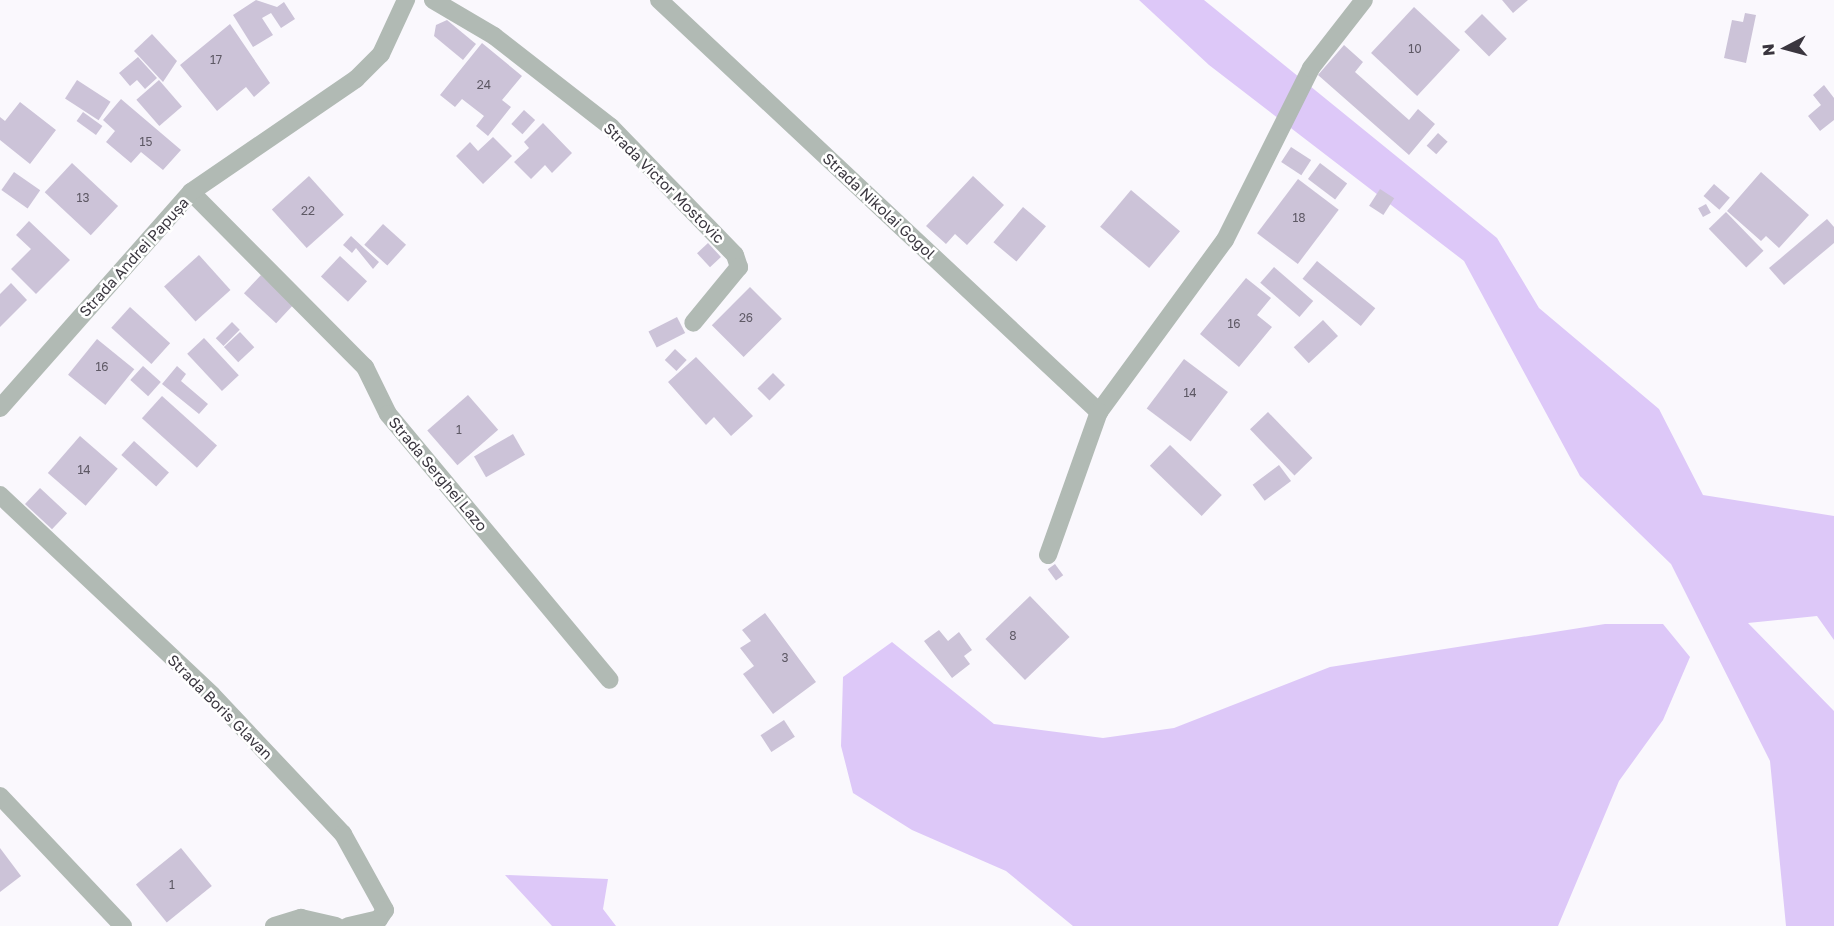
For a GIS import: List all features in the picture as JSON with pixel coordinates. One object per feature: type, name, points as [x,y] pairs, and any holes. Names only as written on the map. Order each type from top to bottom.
[{"type":"street","name":"Strada Andrei Papușa","points":[[0,408],[191,192],[356,80],[381,54],[406,0]]},
{"type":"street","name":"Strada Victor Mostovic","points":[[433,0],[494,36],[611,127],[735,255],[739,267],[693,323]]},
{"type":"street","name":"Strada Nikolai Gogol","points":[[659,0],[1099,412]]},
{"type":"street","points":[[1048,555],[1099,412],[1225,240],[1311,68],[1364,0]]},
{"type":"street","name":"Strada Serghei Lazo","points":[[191,192],[365,367],[388,414],[610,680]]},
{"type":"street","name":"Strada Boris Glavan","points":[[0,495],[212,695],[343,834],[385,910],[378,919],[348,926]]},
{"type":"street","points":[[0,795],[123,926]]},
{"type":"street","points":[[274,926],[301,918],[336,926]]},
{"type":"shaded area","points":[[1139,0],[1204,0],[1497,238],[1539,308],[1659,409],[1703,495],[1834,516],[1834,640],[1817,616],[1748,623],[1834,711],[1834,926],[1786,926],[1770,761],[1671,564],[1580,476],[1464,261],[1209,65]]},
{"type":"shaded area","points":[[1605,624],[1663,624],[1690,657],[1663,720],[1619,781],[1558,926],[1073,926],[1006,871],[912,830],[853,793],[841,746],[843,677],[892,642],[994,724],[1103,738],[1174,728],[1330,667]]},
{"type":"shaded area","points":[[505,875],[608,879],[603,909],[616,926],[552,926]]},
{"type":"building","points":[[256,0],[277,7],[284,2],[295,19],[281,28],[271,13],[262,18],[273,35],[253,47],[233,15]]},
{"type":"building","points":[[1502,0],[1528,0],[1513,13]]},
{"type":"building","points":[[1414,7],[1460,50],[1417,96],[1371,53]]},
{"type":"building","points":[[1745,13],[1756,15],[1746,63],[1724,58],[1732,20],[1743,22]]},
{"type":"building","points":[[1482,14],[1507,39],[1489,56],[1464,32]]},
{"type":"building","points":[[447,20],[476,44],[463,60],[434,36],[436,25]]},
{"type":"building","points":[[230,24],[270,83],[254,97],[246,87],[217,111],[180,65]]},
{"type":"building","points":[[152,34],[177,61],[163,82],[134,51]]},
{"type":"building","points":[[482,43],[522,76],[502,100],[511,107],[488,136],[476,126],[484,116],[462,99],[455,107],[440,95]]},
{"type":"building","points":[[1344,45],[1363,62],[1355,72],[1409,120],[1418,109],[1435,124],[1409,155],[1318,75]]},
{"type":"building","points":[[138,57],[157,78],[145,89],[137,80],[130,86],[119,73]]},
{"type":"building","points":[[77,80],[111,102],[99,120],[65,98]]},
{"type":"building","points":[[159,80],[182,106],[159,126],[136,100]]},
{"type":"building","points":[[1824,85],[1834,98],[1834,120],[1820,131],[1808,116],[1821,105],[1813,95]]},
{"type":"building","points":[[121,99],[181,150],[163,170],[141,152],[131,163],[106,142],[115,131],[103,120]]},
{"type":"building","points":[[20,102],[56,130],[30,164],[0,140],[0,117],[5,121]]},
{"type":"building","points":[[524,110],[535,120],[522,134],[511,124]]},
{"type":"building","points":[[83,112],[102,126],[96,135],[77,121]]},
{"type":"building","points":[[543,123],[572,153],[552,173],[545,165],[531,179],[514,162],[529,148],[524,142]]},
{"type":"building","points":[[1438,133],[1448,142],[1436,154],[1427,146]]},
{"type":"building","points":[[493,137],[512,156],[483,184],[456,156],[470,142],[478,151]]},
{"type":"building","points":[[1291,147],[1311,160],[1301,175],[1281,162]]},
{"type":"building","points":[[72,163],[118,206],[91,235],[45,192]]},
{"type":"building","points":[[1320,163],[1347,183],[1335,199],[1308,179]]},
{"type":"building","points":[[14,172],[40,190],[28,208],[1,190]]},
{"type":"building","points":[[1761,172],[1809,215],[1779,248],[1766,236],[1761,241],[1727,211]]},
{"type":"building","points":[[309,176],[344,215],[307,248],[272,209]]},
{"type":"building","points":[[973,176],[1004,205],[967,245],[955,234],[946,244],[926,226]]},
{"type":"building","points":[[1298,179],[1339,210],[1298,264],[1257,233]]},
{"type":"building","points":[[1714,184],[1730,198],[1719,210],[1704,196]]},
{"type":"building","points":[[1380,189],[1394,198],[1383,215],[1369,206]]},
{"type":"building","points":[[1131,190],[1180,231],[1149,268],[1100,227]]},
{"type":"building","points":[[1706,204],[1711,213],[1703,217],[1698,208]]},
{"type":"building","points":[[1023,207],[1046,226],[1016,262],[993,242]]},
{"type":"building","points":[[1726,212],[1764,251],[1746,268],[1709,229]]},
{"type":"building","points":[[1827,219],[1834,227],[1834,243],[1784,285],[1769,268]]},
{"type":"building","points":[[29,221],[70,260],[36,294],[11,269],[31,249],[16,235]]},
{"type":"building","points":[[383,224],[406,245],[387,266],[364,245]]},
{"type":"building","points":[[351,236],[379,262],[373,269],[356,248],[352,253],[343,245]]},
{"type":"building","points":[[708,243],[721,257],[710,267],[697,253]]},
{"type":"building","points":[[199,255],[230,290],[196,321],[164,286]]},
{"type":"building","points":[[340,256],[367,281],[348,302],[321,276]]},
{"type":"building","points":[[1317,261],[1375,308],[1361,326],[1303,279]]},
{"type":"building","points":[[1274,267],[1313,301],[1299,317],[1260,283]]},
{"type":"building","points":[[261,275],[293,305],[276,323],[244,293]]},
{"type":"building","points":[[1246,278],[1271,298],[1257,315],[1272,327],[1239,367],[1200,334]]},
{"type":"building","points":[[11,283],[27,300],[0,327],[0,294]]},
{"type":"building","points":[[750,287],[782,319],[744,357],[712,325]]},
{"type":"building","points":[[130,307],[170,343],[151,364],[111,328]]},
{"type":"building","points":[[677,317],[685,333],[657,348],[648,332]]},
{"type":"building","points":[[1323,320],[1338,336],[1309,363],[1294,347]]},
{"type":"building","points":[[232,322],[240,330],[224,346],[216,338]]},
{"type":"building","points":[[240,332],[254,347],[238,362],[224,347]]},
{"type":"building","points":[[204,338],[239,375],[222,391],[187,354]]},
{"type":"building","points":[[97,339],[134,369],[105,405],[68,375]]},
{"type":"building","points":[[675,349],[687,360],[676,371],[665,360]]},
{"type":"building","points":[[696,357],[753,416],[731,436],[714,417],[706,425],[668,382]]},
{"type":"building","points":[[1184,359],[1228,392],[1191,442],[1147,409]]},
{"type":"building","points":[[143,366],[161,382],[148,396],[130,380]]},
{"type":"building","points":[[177,366],[186,374],[181,381],[208,404],[199,414],[162,384]]},
{"type":"building","points":[[773,373],[785,385],[769,401],[757,389]]},
{"type":"building","points":[[468,395],[498,430],[457,465],[427,430]]},
{"type":"building","points":[[162,396],[217,446],[197,468],[142,418]]},
{"type":"building","points":[[1268,412],[1312,458],[1294,475],[1250,429]]},
{"type":"building","points":[[513,434],[525,455],[486,477],[474,456]]},
{"type":"building","points":[[80,436],[118,469],[86,506],[48,473]]},
{"type":"building","points":[[134,441],[169,472],[156,487],[121,455]]},
{"type":"building","points":[[1170,445],[1222,495],[1202,516],[1150,466]]},
{"type":"building","points":[[1279,465],[1291,481],[1265,501],[1253,485]]},
{"type":"building","points":[[40,488],[67,513],[52,529],[25,504]]},
{"type":"building","points":[[1055,564],[1063,575],[1056,581],[1048,569]]},
{"type":"building","points":[[1030,596],[1070,637],[1025,680],[985,639]]},
{"type":"building","points":[[765,613],[816,682],[773,714],[743,674],[754,666],[740,648],[751,641],[742,630]]},
{"type":"building","points":[[939,630],[948,641],[959,632],[972,650],[964,656],[970,664],[952,678],[924,641]]},
{"type":"building","points":[[784,720],[795,737],[771,752],[761,735]]},
{"type":"building","points":[[0,848],[21,876],[0,892]]},
{"type":"building","points":[[181,848],[212,886],[167,923],[136,885]]}]
